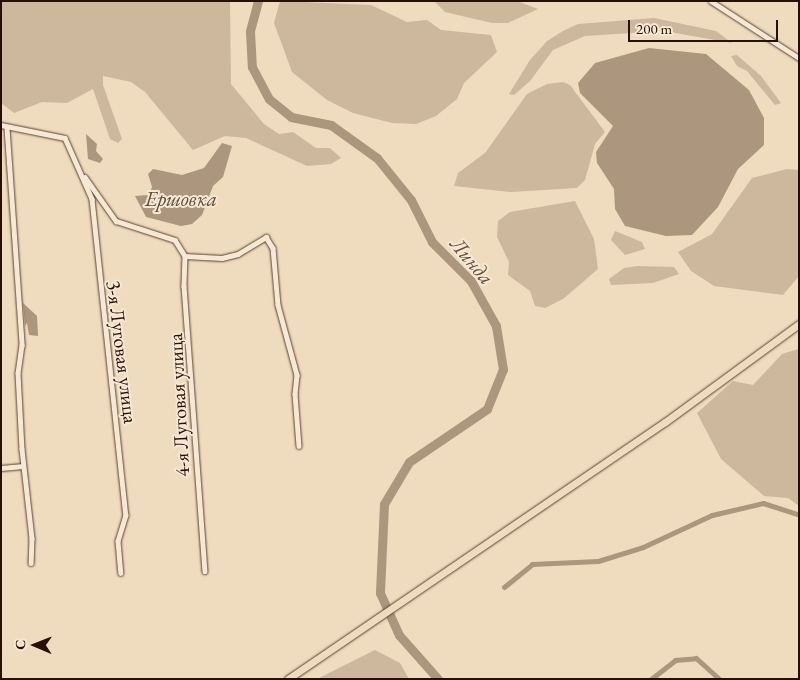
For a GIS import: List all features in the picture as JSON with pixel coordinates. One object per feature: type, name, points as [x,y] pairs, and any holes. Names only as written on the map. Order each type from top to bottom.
[{"type":"main road","points":[[288,679],[657,428],[799,324]]},
{"type":"street","points":[[711,1],[799,58]]},
{"type":"street","points":[[1,126],[7,128],[22,345],[18,373],[23,466],[32,538],[31,563]]},
{"type":"street","name":"3-я Луговая улица","points":[[7,128],[66,138],[85,176],[94,210],[96,271],[120,453],[126,515],[118,541],[121,573]]},
{"type":"street","points":[[85,176],[116,221],[175,240],[186,256],[222,258],[266,237],[273,248],[278,305],[297,375],[295,394],[300,446]]},
{"type":"street","name":"4-я Луговая улица","points":[[186,256],[184,286],[205,571]]},
{"type":"street","points":[[1,468],[23,466]]},
{"type":"shaded area","points":[[1,1],[230,1],[231,84],[264,124],[279,134],[293,132],[316,148],[330,148],[341,158],[331,164],[307,166],[246,138],[225,136],[193,150],[145,92],[131,82],[103,76],[103,85],[122,139],[118,143],[110,139],[93,89],[67,103],[42,102],[14,113],[1,103]]},
{"type":"shaded area","points":[[280,1],[371,5],[407,22],[427,20],[441,30],[491,35],[497,52],[464,83],[457,99],[436,116],[416,124],[392,123],[353,113],[327,100],[292,72],[274,23]]},
{"type":"shaded area","points":[[517,1],[538,9],[508,23],[492,23],[445,12],[435,2]]},
{"type":"shaded area","points":[[654,18],[716,31],[732,43],[664,31],[585,36],[553,50],[530,81],[514,95],[509,94],[530,60],[547,41],[563,31],[578,24]]},
{"type":"shaded area","points":[[737,55],[761,76],[781,103],[775,105],[747,71],[737,66],[731,56]]},
{"type":"shaded area","points":[[563,82],[570,85],[605,132],[595,144],[585,180],[577,188],[511,192],[454,186],[458,173],[485,153],[527,94],[547,84]]},
{"type":"shaded area","points":[[787,169],[799,170],[799,276],[783,295],[714,286],[691,271],[678,252],[712,234],[752,178]]},
{"type":"shaded area","points":[[575,201],[594,239],[598,269],[563,299],[545,308],[535,306],[530,291],[508,275],[509,262],[497,237],[498,221],[510,212]]},
{"type":"shaded area","points":[[615,231],[642,242],[645,249],[625,255],[611,240]]},
{"type":"shaded area","points":[[638,266],[674,267],[679,274],[653,283],[611,285],[609,279],[624,268]]},
{"type":"shaded area","points":[[798,349],[799,506],[788,498],[764,496],[721,459],[697,413],[733,381],[753,385],[782,354]]},
{"type":"shaded area","points":[[375,650],[400,663],[409,679],[317,679]]},
{"type":"water","points":[[649,48],[706,54],[749,90],[764,118],[764,145],[738,169],[718,207],[692,235],[666,236],[625,226],[615,209],[614,189],[597,163],[596,152],[613,126],[580,93],[578,83],[595,63]]},
{"type":"water","points":[[86,134],[97,144],[96,151],[103,159],[100,163],[88,159]]},
{"type":"water","name":"Ершовка","points":[[222,143],[232,146],[223,177],[213,186],[202,215],[192,224],[181,226],[146,217],[135,196],[149,195],[152,187],[148,174],[153,169],[182,175],[204,168]]},
{"type":"water","points":[[23,303],[37,316],[38,336],[29,335],[27,323],[25,326]]},
{"type":"waterway","name":"Линда","points":[[258,1],[250,31],[252,67],[269,99],[291,117],[331,125],[377,158],[411,200],[432,242],[471,281],[496,326],[503,369],[487,409],[409,462],[384,504],[380,593],[399,635],[438,679]]},
{"type":"waterway","points":[[504,587],[532,564],[598,561],[643,547],[712,515],[763,503],[799,515]]},
{"type":"waterway","points":[[651,679],[675,660],[696,658],[719,679]]}]
